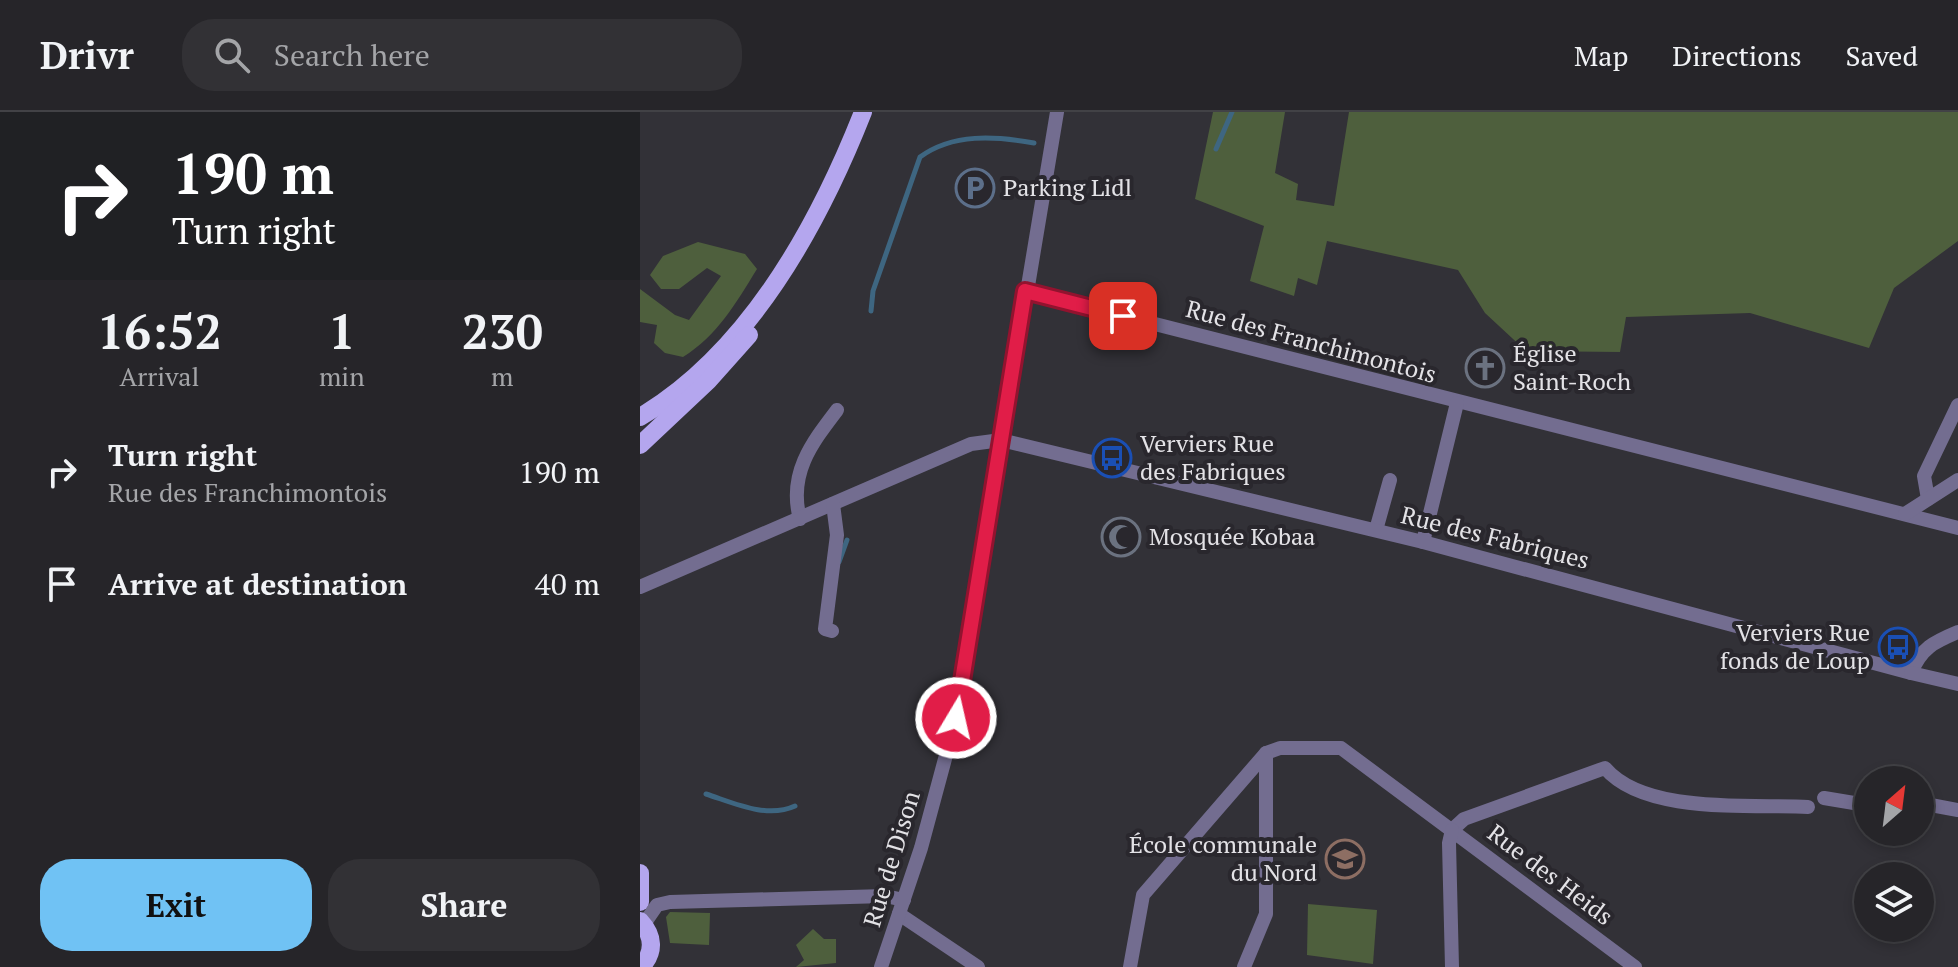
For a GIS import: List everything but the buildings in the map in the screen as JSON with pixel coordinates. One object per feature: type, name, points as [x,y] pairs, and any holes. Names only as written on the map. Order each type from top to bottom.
[{"type":"main road","points":[[640,417],[675,392],[714,357],[749,316],[828,192],[863,112]]},
{"type":"main road","points":[[640,445],[743,342],[763,315],[782,268]]},
{"type":"main road","points":[[640,873],[640,902]]},
{"type":"main road","points":[[642,922],[652,944],[643,966]]},
{"type":"street","name":"Rue de Dison","points":[[881,967],[902,907],[956,718],[1057,112]]},
{"type":"street","name":"Rue des Franchimontois","points":[[1025,291],[1958,528]]},
{"type":"street","points":[[1423,542],[1457,403]]},
{"type":"street","points":[[1928,499],[1924,476],[1958,405]]},
{"type":"street","points":[[800,519],[795,500],[802,459],[837,410]]},
{"type":"street","points":[[640,587],[971,444],[1001,440]]},
{"type":"street","name":"Rue des Fabriques","points":[[1001,440],[1376,530],[1958,684]]},
{"type":"street","points":[[1376,530],[1390,480]]},
{"type":"street","points":[[1905,514],[1958,480]]},
{"type":"street","points":[[832,631],[825,629],[837,535],[833,504]]},
{"type":"street","points":[[1911,673],[1918,654],[1931,644],[1958,632]]},
{"type":"street","name":"Rue des Heids","points":[[1266,753],[1280,748],[1341,748],[1635,967]]},
{"type":"street","points":[[1130,967],[1143,895],[1266,753]]},
{"type":"street","points":[[1244,967],[1266,914],[1266,753]]},
{"type":"street","points":[[1452,967],[1449,843],[1452,830],[1464,819],[1605,768],[1614,779],[1661,798],[1808,807]]},
{"type":"street","points":[[1824,798],[1854,803]]},
{"type":"street","points":[[1934,806],[1958,810]]},
{"type":"street","points":[[642,922],[657,905],[670,902],[885,896],[978,967]]},
{"type":"green space","points":[[1213,112],[1285,112],[1275,173],[1298,184],[1296,200],[1334,206],[1349,112],[1958,112],[1958,241],[1894,288],[1869,348],[1750,313],[1626,317],[1620,352],[1526,351],[1485,313],[1458,270],[1327,241],[1317,285],[1298,278],[1294,296],[1250,281],[1264,226],[1195,199]]},
{"type":"green space","points":[[698,242],[745,254],[757,269],[716,329],[683,357],[665,353],[654,343],[657,325],[640,322],[640,289],[675,315],[689,320],[721,276],[707,268],[679,289],[661,289],[650,275],[663,256]]},
{"type":"green space","points":[[1308,904],[1377,910],[1373,964],[1307,955]]},
{"type":"green space","points":[[670,912],[710,913],[709,945],[670,943],[666,917]]},
{"type":"green space","points":[[813,929],[824,939],[836,939],[836,963],[796,967],[804,960],[796,945]]},
{"type":"waterway","points":[[1216,149],[1232,112]]},
{"type":"waterway","points":[[871,311],[873,291],[920,157],[946,144],[975,138],[1034,143]]},
{"type":"waterway","points":[[839,562],[847,540]]},
{"type":"waterway","points":[[706,794],[762,810],[784,810],[795,806]]},
{"type":"place","name":"Parking Lidl","points":[[975,188]]},
{"type":"place","name":"Église Saint-Roch","points":[[1485,368]]},
{"type":"place","name":"Verviers Rue des Fabriques","points":[[1112,458]]},
{"type":"place","name":"Mosquée Kobaa","points":[[1121,537]]},
{"type":"place","name":"Verviers Rue fonds de Loup","points":[[1898,647]]},
{"type":"place","name":"École communale du Nord","points":[[1345,859]]},
{"type":"route","points":[[956,718],[1025,291],[1123,316]]}]
